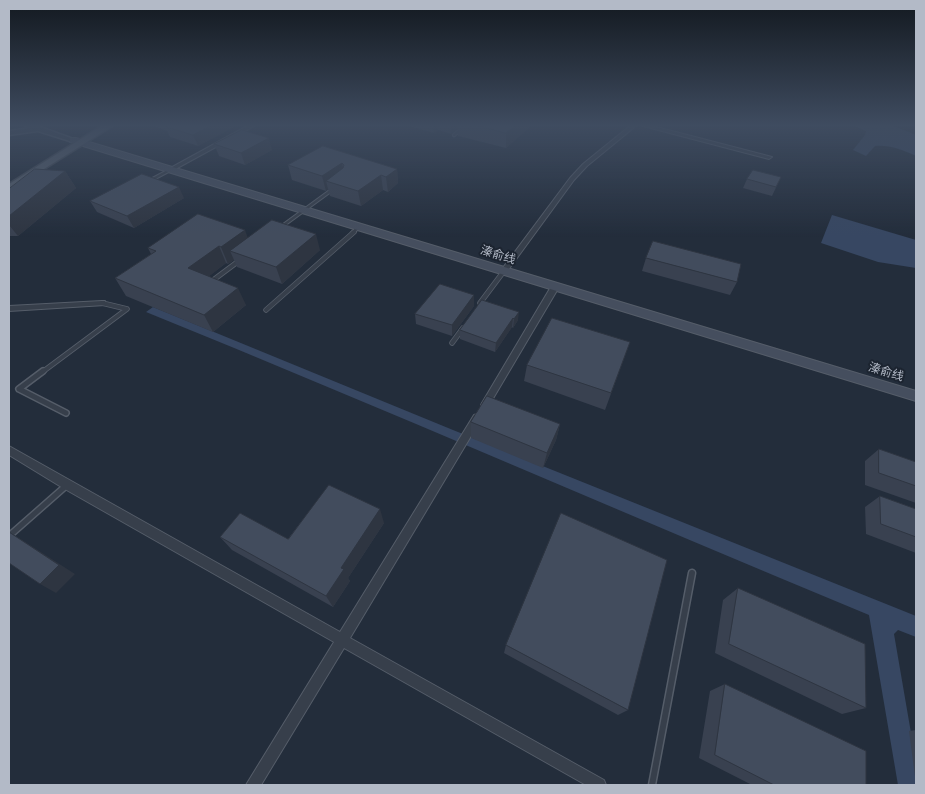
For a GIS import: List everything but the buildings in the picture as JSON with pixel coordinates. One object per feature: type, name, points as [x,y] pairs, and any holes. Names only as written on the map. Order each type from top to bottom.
[{"type":"main road","points":[[9,181],[41,162]]},
{"type":"main road","points":[[9,188],[47,162]]},
{"type":"main road","name":"溱俞线","points":[[143,162],[916,396]]},
{"type":"street","points":[[168,170],[184,162]]},
{"type":"street","points":[[504,271],[572,179],[590,162]]},
{"type":"street","points":[[253,785],[555,287]]},
{"type":"street","points":[[9,309],[102,303]]},
{"type":"street","points":[[9,450],[67,485],[599,785]]},
{"type":"lane","points":[[143,184],[168,170]]},
{"type":"lane","points":[[273,233],[337,186]]},
{"type":"lane","points":[[266,310],[359,227]]},
{"type":"lane","points":[[207,285],[244,256]]},
{"type":"lane","points":[[475,311],[504,271]]},
{"type":"lane","points":[[66,413],[19,389],[126,309],[102,303]]},
{"type":"lane","points":[[452,343],[463,327]]},
{"type":"lane","points":[[9,536],[67,485]]},
{"type":"lane","points":[[652,785],[692,573]]},
{"type":"water","points":[[832,215],[916,240],[916,268],[878,262],[821,243]]},
{"type":"water","points":[[153,307],[916,616],[916,637],[898,630],[894,634],[916,762],[916,785],[898,785],[869,615],[146,312]]}]
